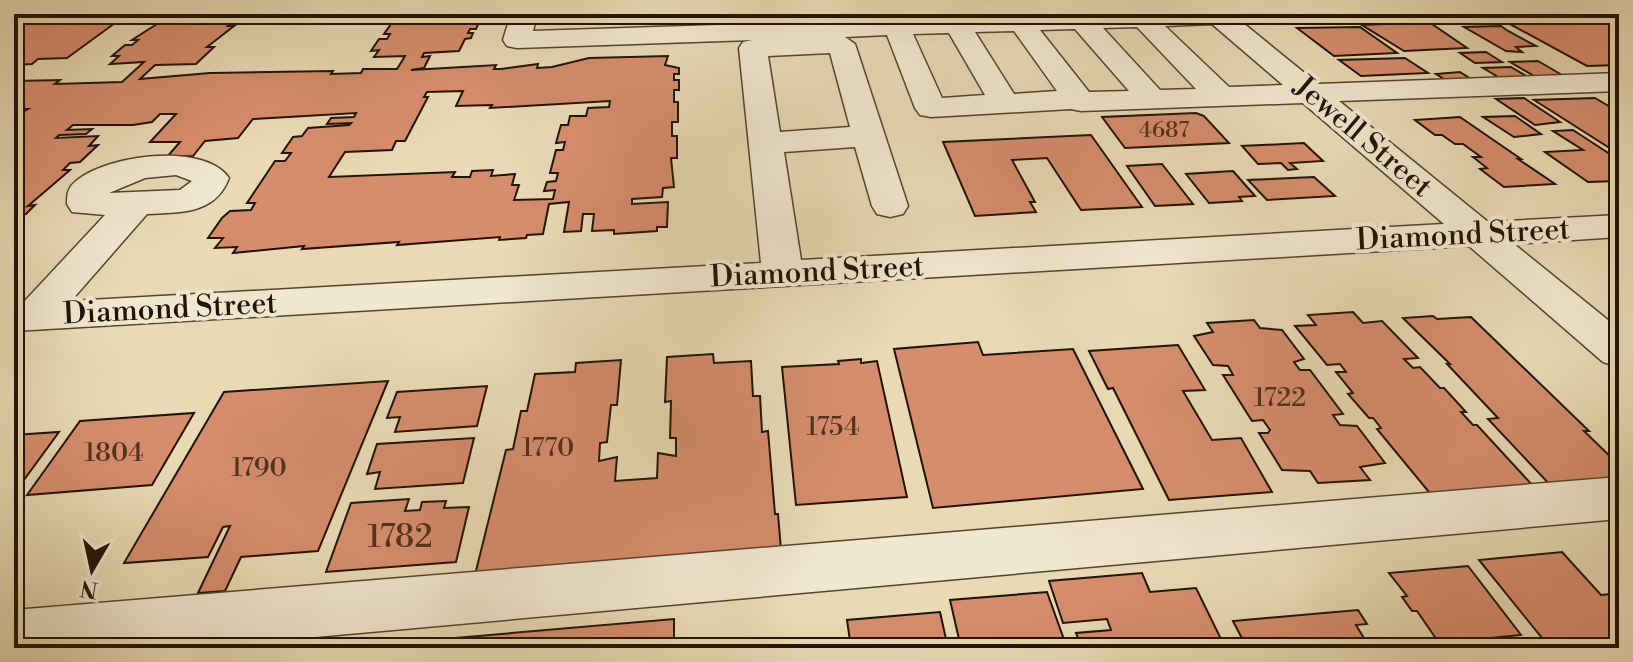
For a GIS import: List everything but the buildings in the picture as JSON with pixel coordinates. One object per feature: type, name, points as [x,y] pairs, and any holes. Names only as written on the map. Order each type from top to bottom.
[{"type":"street","points":[[524,14],[517,40],[1217,15]]},
{"type":"street","name":"Jewell Street","points":[[1217,15],[1619,352]]},
{"type":"street","points":[[1144,19],[1221,97]]},
{"type":"street","points":[[1082,21],[1153,100]]},
{"type":"street","points":[[1022,24],[1088,101]]},
{"type":"street","points":[[958,26],[1005,103]]},
{"type":"street","points":[[897,28],[931,108],[1619,82]]},
{"type":"street","points":[[783,274],[753,48],[841,44],[890,206]]},
{"type":"street","points":[[970,125],[1075,116],[1088,101]]},
{"type":"street","points":[[766,143],[869,136]]},
{"type":"street","points":[[24,317],[136,203]]},
{"type":"street","name":"Diamond Street","points":[[24,317],[1619,226]]},
{"type":"street","points":[[14,637],[1619,498]]}]
